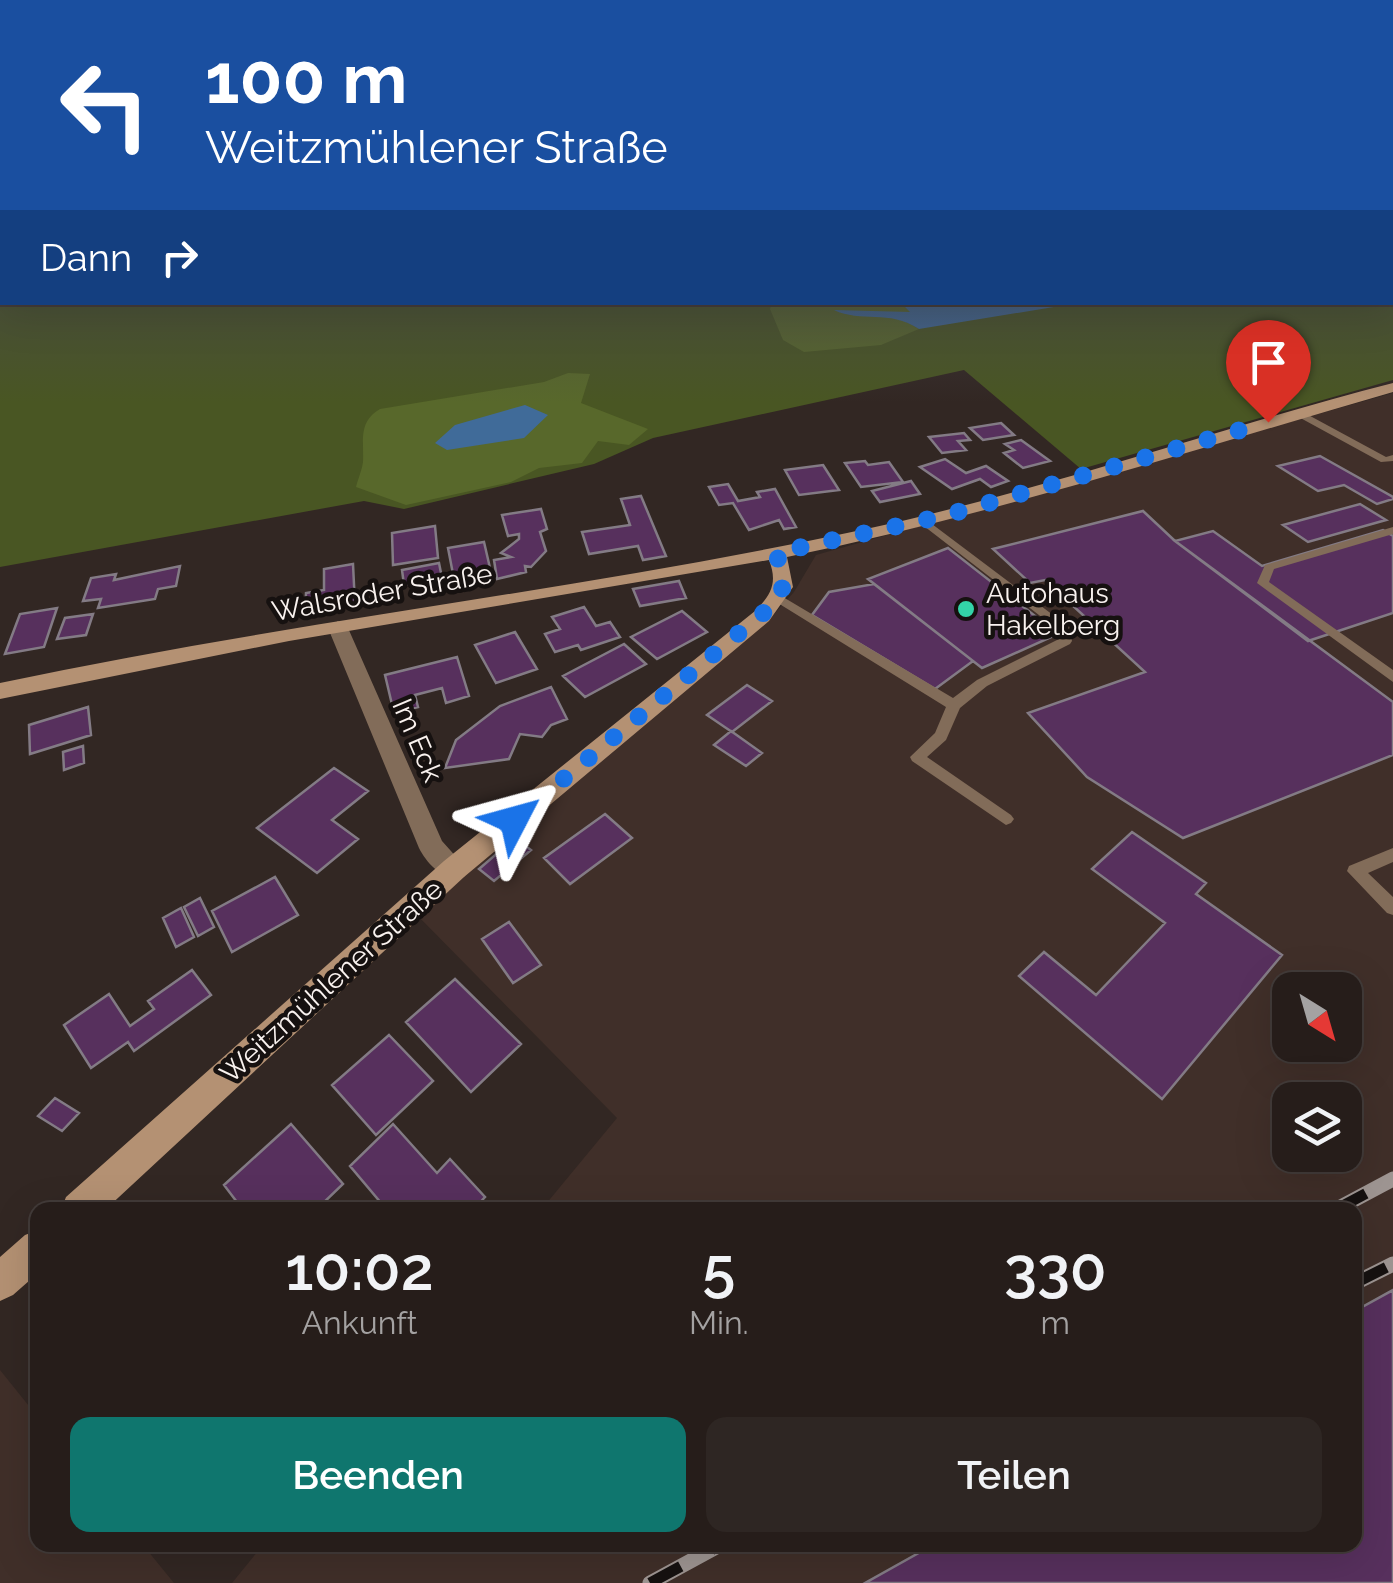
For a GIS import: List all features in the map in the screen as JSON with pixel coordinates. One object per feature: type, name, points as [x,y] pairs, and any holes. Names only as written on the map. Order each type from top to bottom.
[{"type":"main road","name":"Walsroder Straße","points":[[0,692],[126,662],[775,553],[924,521],[1393,387]]},
{"type":"main road","points":[[775,553],[786,574],[779,600]]},
{"type":"main road","name":"Weitzmühlener Straße","points":[[88,1202],[454,869],[779,600]]},
{"type":"main road","points":[[0,1282],[30,1255]]},
{"type":"street","name":"Im Eck","points":[[338,628],[432,848],[454,869]]},
{"type":"lane","points":[[1298,414],[1390,461]]},
{"type":"lane","points":[[924,521],[1063,627],[1066,641],[982,683],[954,705],[941,736],[917,756],[1006,819]]},
{"type":"lane","points":[[1393,530],[1269,567],[1262,583],[1393,677]]},
{"type":"lane","points":[[779,600],[954,705]]},
{"type":"lane","points":[[1393,855],[1355,871],[1393,908]]},
{"type":"shaded area","points":[[1393,393],[1393,1583],[232,1583],[257,1552],[1362,1552],[1362,1202],[548,1202],[617,1118],[414,912],[767,622],[794,592],[816,555]]},
{"type":"shaded area","points":[[0,1370],[30,1407],[30,1552],[149,1552],[174,1583],[0,1583]]},
{"type":"green space","points":[[0,305],[1393,305],[1393,380],[1081,469],[964,370],[653,438],[594,464],[404,509],[364,501],[0,567]]},
{"type":"green space","points":[[771,305],[902,305],[911,312],[845,314],[884,316],[919,329],[881,345],[804,352],[783,340]]},
{"type":"green space","points":[[568,373],[590,374],[581,403],[648,429],[629,445],[598,441],[582,463],[539,468],[511,482],[406,505],[356,487],[363,462],[365,426],[380,409],[544,382]]},
{"type":"water","points":[[903,305],[1066,305],[919,329],[897,319],[854,316],[834,310],[910,312]]},
{"type":"water","points":[[525,405],[548,415],[524,438],[447,450],[435,443],[455,425]]},
{"type":"building","points":[[1001,423],[1014,435],[983,440],[970,428]]},
{"type":"building","points":[[964,433],[970,440],[958,441],[966,450],[942,453],[929,437]]},
{"type":"building","points":[[1021,440],[1050,461],[1023,468],[1004,453],[1014,450],[1005,444]]},
{"type":"building","points":[[1320,456],[1393,499],[1377,504],[1344,485],[1318,491],[1278,466]]},
{"type":"building","points":[[945,459],[966,473],[986,466],[1008,481],[991,487],[980,479],[952,489],[920,467]]},
{"type":"building","points":[[865,461],[868,465],[889,462],[903,482],[861,487],[845,463]]},
{"type":"building","points":[[823,465],[839,490],[799,495],[785,470]]},
{"type":"building","points":[[911,481],[920,494],[880,502],[872,491]]},
{"type":"building","points":[[728,484],[738,501],[775,489],[796,527],[784,529],[779,520],[749,530],[733,503],[719,505],[709,487]]},
{"type":"building","points":[[641,496],[666,556],[643,560],[638,546],[589,554],[582,532],[630,525],[621,499]]},
{"type":"building","points":[[1360,504],[1386,520],[1308,542],[1283,525]]},
{"type":"building","points":[[541,509],[547,529],[540,532],[546,551],[531,567],[525,566],[526,572],[497,579],[494,560],[511,557],[501,553],[519,539],[519,534],[508,536],[502,515]]},
{"type":"building","points":[[1143,511],[1175,541],[1393,702],[1393,755],[1183,838],[1087,777],[1028,713],[1145,672],[1045,580],[1030,583],[993,549]]},
{"type":"building","points":[[435,526],[438,558],[393,565],[392,533]]},
{"type":"building","points":[[1383,530],[1393,536],[1393,613],[1308,641],[1175,541],[1213,531],[1262,566]]},
{"type":"building","points":[[484,542],[490,568],[453,574],[448,548]]},
{"type":"building","name":"Autohaus Hakelberg","points":[[948,548],[1058,634],[982,668],[868,579]]},
{"type":"building","points":[[439,563],[442,578],[404,585],[402,570]]},
{"type":"building","points":[[353,564],[355,605],[305,613],[306,593],[324,590],[324,569]]},
{"type":"building","points":[[180,566],[176,586],[158,589],[155,599],[98,608],[101,599],[83,601],[91,578],[116,574],[114,580]]},
{"type":"building","points":[[679,581],[686,598],[640,606],[633,589]]},
{"type":"building","points":[[874,584],[973,661],[935,689],[812,615],[829,592]]},
{"type":"building","points":[[584,607],[596,626],[610,622],[620,637],[581,650],[578,645],[555,652],[545,634],[560,629],[552,617]]},
{"type":"building","points":[[57,608],[44,647],[5,654],[20,614]]},
{"type":"building","points":[[682,611],[707,632],[657,659],[631,637]]},
{"type":"building","points":[[93,614],[86,635],[57,639],[65,618]]},
{"type":"building","points":[[515,632],[537,669],[496,683],[475,645]]},
{"type":"building","points":[[624,644],[646,664],[585,697],[563,676]]},
{"type":"building","points":[[457,657],[469,696],[446,703],[442,688],[415,695],[418,707],[394,713],[385,675]]},
{"type":"building","points":[[747,685],[772,701],[732,732],[707,715]]},
{"type":"building","points":[[551,687],[567,719],[551,725],[542,737],[520,734],[509,759],[445,768],[456,740],[500,706]]},
{"type":"building","points":[[88,707],[91,735],[30,754],[29,725]]},
{"type":"building","points":[[731,731],[762,753],[746,766],[714,745]]},
{"type":"building","points":[[83,746],[84,763],[64,770],[63,752]]},
{"type":"building","points":[[334,768],[368,791],[332,820],[358,839],[317,873],[257,828]]},
{"type":"building","points":[[605,814],[632,838],[570,884],[544,858]]},
{"type":"building","points":[[1132,832],[1206,883],[1196,894],[1282,955],[1162,1099],[1019,976],[1044,952],[1096,995],[1165,923],[1092,869]]},
{"type":"building","points":[[515,838],[531,850],[494,881],[479,869]]},
{"type":"building","points":[[275,877],[298,915],[232,952],[212,911]]},
{"type":"building","points":[[200,898],[214,927],[198,936],[184,907]]},
{"type":"building","points":[[181,908],[194,937],[176,947],[163,918]]},
{"type":"building","points":[[509,922],[541,965],[513,983],[482,939]]},
{"type":"building","points":[[192,970],[211,995],[134,1051],[128,1042],[91,1068],[64,1025],[109,994],[130,1026],[154,1009],[148,1001]]},
{"type":"building","points":[[455,979],[521,1044],[471,1092],[406,1022]]},
{"type":"building","points":[[389,1035],[433,1081],[376,1135],[332,1085]]},
{"type":"building","points":[[55,1098],[79,1113],[62,1131],[38,1116]]},
{"type":"building","points":[[291,1124],[343,1184],[324,1202],[237,1202],[224,1185]]},
{"type":"building","points":[[393,1124],[437,1173],[450,1159],[485,1197],[480,1202],[380,1202],[350,1166]]},
{"type":"building","points":[[1393,1290],[1393,1583],[865,1583],[920,1552],[1362,1552],[1362,1307]]},
{"type":"railway","points":[[1350,1202],[1393,1179]]},
{"type":"railway","points":[[1362,1280],[1393,1264]]},
{"type":"railway","points":[[650,1583],[707,1552]]},
{"type":"place","name":"Autohaus Hakelberg","points":[[966,609]]},
{"type":"route","points":[[514,820],[779,600],[786,574],[775,553],[947,515],[1268,422]]}]
